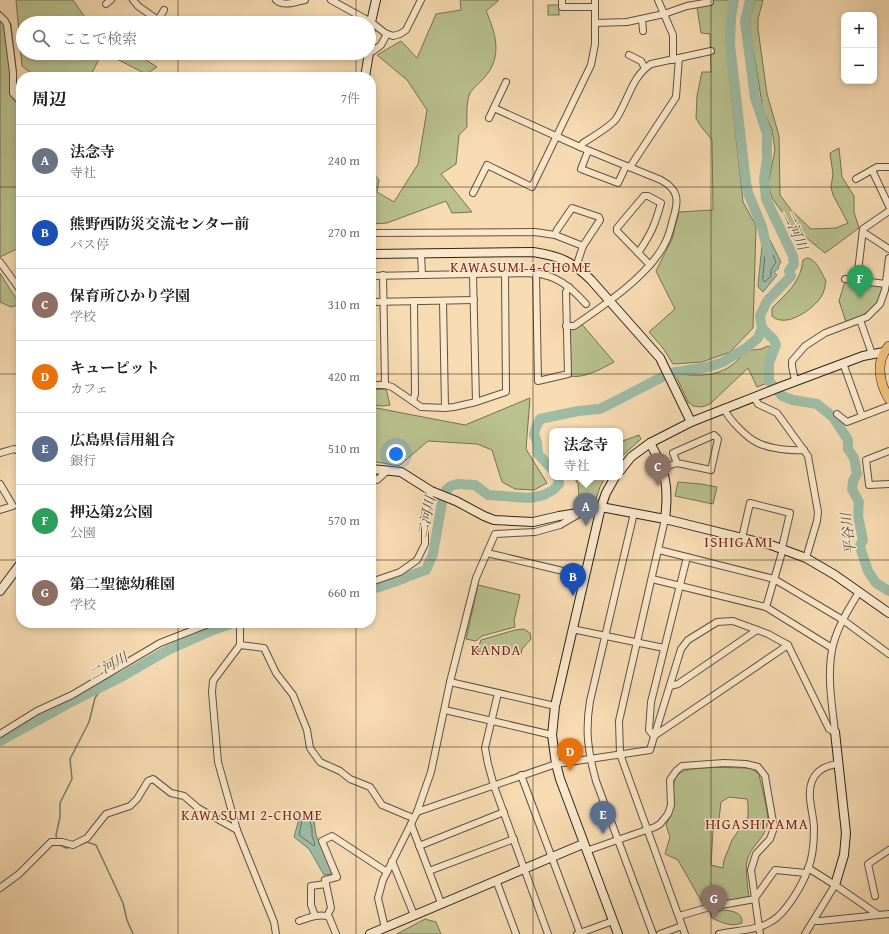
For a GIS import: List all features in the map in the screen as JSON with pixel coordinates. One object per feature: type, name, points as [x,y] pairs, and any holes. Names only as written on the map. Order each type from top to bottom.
[{"type":"main road","points":[[886,349],[880,363],[881,382],[889,399]]},
{"type":"street","points":[[133,0],[138,6],[153,16]]},
{"type":"street","points":[[276,0],[285,4],[305,0]]},
{"type":"street","points":[[331,0],[360,16]]},
{"type":"street","points":[[372,16],[376,0]]},
{"type":"street","points":[[376,27],[393,36],[400,34],[406,30],[421,0]]},
{"type":"street","points":[[473,193],[487,166],[532,188],[591,65],[595,44],[595,3],[562,7],[562,0]]},
{"type":"street","points":[[588,151],[581,169],[618,183],[628,166],[676,97],[676,59],[673,35],[658,0]]},
{"type":"street","points":[[595,23],[626,22],[664,14],[687,6],[710,2]]},
{"type":"street","points":[[162,16],[164,10]]},
{"type":"street","points":[[0,16],[7,25],[13,73],[13,93],[16,96]]},
{"type":"street","points":[[642,19],[643,31]]},
{"type":"street","points":[[376,48],[381,45],[387,34]]},
{"type":"street","points":[[580,147],[583,143],[615,120],[639,74],[646,68],[652,64],[711,50]]},
{"type":"street","points":[[629,55],[641,61],[646,68]]},
{"type":"street","points":[[366,72],[368,60]]},
{"type":"street","points":[[489,118],[506,82]]},
{"type":"street","points":[[494,108],[588,151],[662,180],[669,184],[677,199],[676,208],[665,244],[657,257],[610,301],[574,326],[566,326]]},
{"type":"street","points":[[856,179],[881,166],[889,167]]},
{"type":"street","points":[[872,170],[889,206]]},
{"type":"street","points":[[638,253],[654,228],[661,203],[648,196],[644,196],[617,228],[617,231],[638,253],[650,265]]},
{"type":"street","points":[[555,235],[572,208],[599,217],[600,220],[583,246],[576,267]]},
{"type":"street","points":[[857,280],[863,229],[889,211]]},
{"type":"street","points":[[376,233],[535,232],[555,235],[583,246]]},
{"type":"street","points":[[863,232],[889,249]]},
{"type":"street","points":[[376,254],[532,252],[552,255],[568,262],[592,280],[651,348],[664,366],[691,422]]},
{"type":"street","points":[[421,254],[422,275]]},
{"type":"street","points":[[795,381],[792,361],[805,346],[825,333],[860,320],[871,314],[880,304],[884,295],[889,258]]},
{"type":"street","points":[[0,262],[16,284]]},
{"type":"street","points":[[473,274],[476,402]]},
{"type":"street","points":[[376,386],[385,385],[392,387],[421,407],[445,408],[476,402],[506,392],[505,274]]},
{"type":"street","points":[[536,274],[538,381],[568,374],[566,292],[569,287]]},
{"type":"street","points":[[376,276],[544,274],[569,287],[586,304]]},
{"type":"street","points":[[383,275],[385,385]]},
{"type":"street","points":[[845,279],[886,284]]},
{"type":"street","points":[[376,302],[474,300]]},
{"type":"street","points":[[413,401],[415,394],[414,301]]},
{"type":"street","points":[[443,301],[445,408]]},
{"type":"street","points":[[860,320],[872,354]]},
{"type":"street","points":[[623,468],[632,457],[650,443],[691,422],[780,386],[886,349]]},
{"type":"street","points":[[843,363],[862,416]]},
{"type":"street","points":[[754,396],[758,404],[777,413],[808,456],[818,512],[817,521],[806,558]]},
{"type":"street","points":[[837,414],[847,422],[889,406]]},
{"type":"street","points":[[724,408],[726,415],[758,444],[797,451],[804,450]]},
{"type":"street","points":[[662,468],[677,463],[711,470],[718,439],[714,435],[673,453],[677,463]]},
{"type":"street","points":[[650,443],[662,468],[667,490],[665,519],[618,721],[620,754],[685,934]]},
{"type":"street","points":[[0,453],[14,449],[16,450]]},
{"type":"street","points":[[889,451],[866,460],[869,485],[889,484]]},
{"type":"street","points":[[376,470],[401,472],[434,493],[456,501],[494,520],[539,522],[601,507],[665,519],[782,549],[806,558],[835,575],[889,613]]},
{"type":"street","points":[[376,480],[387,471]]},
{"type":"street","points":[[613,480],[606,493],[601,507],[584,576],[555,706],[552,736],[560,779],[584,847],[618,934]]},
{"type":"street","points":[[0,484],[13,506],[0,510]]},
{"type":"street","points":[[376,580],[400,572],[417,560],[425,544],[425,516],[434,493]]},
{"type":"street","points":[[742,538],[750,503],[790,513],[766,607]]},
{"type":"street","points":[[385,928],[378,898],[383,880],[414,818],[430,772],[450,682],[476,578],[495,534],[535,532],[560,525],[582,512]]},
{"type":"street","points":[[634,513],[588,714],[587,732],[590,759],[596,781],[653,934]]},
{"type":"street","points":[[659,550],[774,579],[843,620],[889,654]]},
{"type":"street","points":[[487,553],[584,576]]},
{"type":"street","points":[[654,736],[649,730],[651,702],[688,557]]},
{"type":"street","points":[[0,591],[16,570]]},
{"type":"street","points":[[652,579],[766,607],[832,648]]},
{"type":"street","points":[[805,934],[835,885],[844,855],[846,834],[830,688],[832,648],[843,620],[859,592]]},
{"type":"street","points":[[240,645],[264,648],[276,673],[293,695],[307,730],[310,748],[320,762],[340,771],[350,779],[370,787],[382,805],[414,818],[521,775],[556,764],[650,750],[681,649],[688,640],[717,622],[733,621],[768,634],[788,645],[828,729],[834,732]]},
{"type":"street","points":[[0,734],[37,712],[72,695],[160,643],[198,628]]},
{"type":"street","points":[[240,628],[240,645],[213,681],[212,692],[218,762],[237,830],[274,922],[276,934]]},
{"type":"street","points":[[572,629],[664,648]]},
{"type":"street","points":[[670,686],[678,684],[757,630]]},
{"type":"street","points":[[654,736],[788,645]]},
{"type":"street","points":[[450,682],[555,706]]},
{"type":"street","points":[[498,693],[485,748],[488,764],[494,786],[548,934]]},
{"type":"street","points":[[445,710],[552,736]]},
{"type":"street","points":[[372,934],[441,903],[552,857],[655,827],[660,824],[668,814],[671,805],[670,780],[676,771],[682,766],[724,763],[746,764],[758,767],[765,776],[774,828],[770,839],[756,854],[751,870],[760,934]]},
{"type":"street","points":[[719,934],[758,927],[772,922],[782,913],[807,871],[812,851],[814,828],[810,792],[812,781],[818,771],[824,766],[838,764]]},
{"type":"street","points":[[521,775],[552,857],[578,934],[612,921]]},
{"type":"street","points":[[0,888],[19,874],[51,842],[62,842],[74,845],[87,838],[106,814],[130,806],[137,799],[148,781],[153,779],[171,793],[184,796],[198,808],[237,830]]},
{"type":"street","points":[[419,846],[504,812]]},
{"type":"street","points":[[414,818],[419,846],[441,903]]},
{"type":"street","points":[[326,916],[331,908],[325,880],[337,877],[322,842],[332,836],[387,872]]},
{"type":"street","points":[[429,871],[514,839]]},
{"type":"street","points":[[875,896],[868,864],[889,850]]},
{"type":"street","points":[[392,861],[414,915]]},
{"type":"street","points":[[679,916],[710,907],[755,898],[775,870],[807,871],[835,885],[877,914]]},
{"type":"street","points":[[496,880],[516,934]]},
{"type":"street","points":[[315,916],[311,905],[311,886],[326,884]]},
{"type":"street","points":[[814,921],[889,914]]},
{"type":"street","points":[[300,921],[315,916],[329,917],[336,934]]},
{"type":"street","points":[[660,934],[682,926]]},
{"type":"shaded area","points":[[16,0],[73,0],[84,16],[17,16]]},
{"type":"shaded area","points":[[460,0],[499,0],[486,11],[495,37],[496,54],[494,62],[484,78],[470,94],[467,108],[467,127],[459,135],[456,164],[441,174],[472,212],[452,213],[446,201],[387,223],[376,224],[376,177],[379,180],[377,192],[394,202],[418,164],[427,110],[407,80],[377,55],[401,41],[417,58],[436,14],[461,10]]},
{"type":"shaded area","points":[[712,0],[732,0],[727,25],[727,54],[743,202],[756,226],[753,328],[730,352],[702,362],[673,364],[663,348],[649,332],[675,309],[656,271],[672,239],[679,212],[713,210],[712,140],[696,118],[697,96],[702,72],[711,72],[710,34],[701,33],[697,7]]},
{"type":"shaded area","points":[[755,0],[763,0],[758,19],[758,29],[767,94],[779,136],[780,195],[791,210],[811,229],[836,228],[848,223],[833,195],[831,187],[833,174],[830,153],[839,148],[842,177],[854,196],[854,212],[859,228],[825,253],[793,227],[772,198],[768,184],[775,150],[772,130],[763,110],[749,23]]},
{"type":"shaded area","points":[[548,5],[559,5],[559,15],[548,15]]},
{"type":"shaded area","points":[[0,11],[11,24],[16,72],[16,249],[0,257]]},
{"type":"shaded area","points":[[21,60],[98,60],[92,72],[30,72],[22,66]]},
{"type":"shaded area","points":[[119,60],[146,60],[157,67],[149,72],[142,72]]},
{"type":"shaded area","points":[[807,258],[816,264],[826,281],[822,295],[806,312],[792,319],[784,320],[772,316],[772,308],[795,283],[801,271],[803,260]]},
{"type":"shaded area","points":[[0,273],[16,298],[16,306],[11,307],[0,302]]},
{"type":"shaded area","points":[[845,281],[884,285],[879,299],[871,309],[866,313],[846,322],[839,301]]},
{"type":"shaded area","points":[[580,322],[614,362],[586,375],[575,377],[569,376],[568,327]]},
{"type":"shaded area","points":[[768,346],[770,347],[769,356],[765,364],[767,383],[757,387],[748,368],[710,404],[702,407],[693,406],[688,402],[676,376],[677,374],[713,374],[734,364],[745,351],[761,349]]},
{"type":"shaded area","points":[[386,389],[390,405],[376,405],[376,390]]},
{"type":"shaded area","points":[[530,398],[526,449],[547,483],[534,490],[515,489],[502,482],[492,450],[477,444],[428,441],[399,466],[376,462],[376,408],[465,425]]},
{"type":"shaded area","points":[[639,435],[641,439],[623,455],[623,441]]},
{"type":"shaded area","points":[[576,480],[604,480],[595,502],[580,507],[578,484]]},
{"type":"shaded area","points":[[678,482],[717,487],[713,504],[675,496]]},
{"type":"shaded area","points":[[478,585],[520,595],[514,621],[515,627],[482,636],[476,641],[466,639]]},
{"type":"shaded area","points":[[524,629],[530,633],[531,639],[522,649],[521,655],[508,653],[499,656],[477,651],[481,640],[515,630]]},
{"type":"shaded area","points":[[722,767],[752,769],[759,774],[768,816],[767,827],[751,851],[746,864],[749,898],[704,906],[678,860],[665,854],[670,837],[666,825],[671,810],[673,784],[677,775],[686,770]],"holes":[[[729,797],[747,799],[748,817],[732,840],[724,860],[723,868],[711,865],[713,830],[719,819],[721,802]]]},
{"type":"shaded area","points":[[724,910],[739,914],[742,919],[742,923],[723,923],[712,918],[710,912]]},
{"type":"shaded area","points":[[425,919],[436,922],[441,934],[397,934]]},
{"type":"water","points":[[769,238],[781,262],[778,267],[779,268],[774,272],[777,275],[763,292],[758,285],[762,245],[761,242]]},
{"type":"water","points":[[313,813],[316,835],[333,874],[324,875],[309,849],[294,837],[300,815]]},
{"type":"waterway","points":[[734,0],[731,17],[730,44],[746,183],[748,193],[762,227],[768,253]]},
{"type":"waterway","name":"二河川","points":[[549,466],[538,454],[537,442],[534,434],[540,419],[578,411],[600,409],[670,373],[708,367],[723,362],[746,348],[758,338],[762,328],[760,316],[767,301],[791,276],[789,271],[794,264],[793,256],[766,199],[764,179],[767,159],[767,134],[755,98],[745,21],[750,0]]},
{"type":"waterway","name":"平谷川","points":[[762,328],[774,340],[776,345],[769,363],[769,381],[782,396],[793,400],[817,404],[833,417],[848,440],[848,449],[854,458],[857,474],[853,481],[852,489],[859,502],[858,516],[863,540],[860,545],[861,550],[868,571],[876,583],[889,591]]},
{"type":"waterway","name":"二河川","points":[[376,588],[426,570],[433,554],[442,502],[446,490],[451,486],[457,484],[475,485],[488,495],[529,498],[544,495],[553,490],[559,484],[559,480]]},
{"type":"waterway","name":"二河川","points":[[0,741],[71,702],[123,676],[168,650],[219,628]]},
{"type":"waterway","points":[[57,840],[56,835],[60,817],[60,803],[72,779],[70,759],[89,722],[95,698],[103,686]]},
{"type":"waterway","points":[[80,845],[87,842],[96,845],[123,903],[127,920],[133,934]]},
{"type":"waterway","points":[[60,845],[66,848],[73,847]]},
{"type":"place","name":"押込第2公園","points":[[860,298]]},
{"type":"place","name":"保育所ひかり学園","points":[[658,486]]},
{"type":"place","name":"法念寺","points":[[586,526]]},
{"type":"place","name":"熊野西防災交流センター前","points":[[573,596]]},
{"type":"place","name":"キューピット","points":[[570,771]]},
{"type":"place","name":"広島県信用組合","points":[[603,834]]},
{"type":"place","name":"第二聖徳幼稚園","points":[[714,918]]},
{"type":"district","name":"KAWASUMI 4-CHOME","points":[[521,267]]},
{"type":"district","name":"ISHIGAMI","points":[[739,542]]},
{"type":"district","name":"KANDA","points":[[496,650]]},
{"type":"district","name":"KAWASUMI 2-CHOME","points":[[252,815]]},
{"type":"district","name":"HIGASHIYAMA","points":[[757,824]]}]
